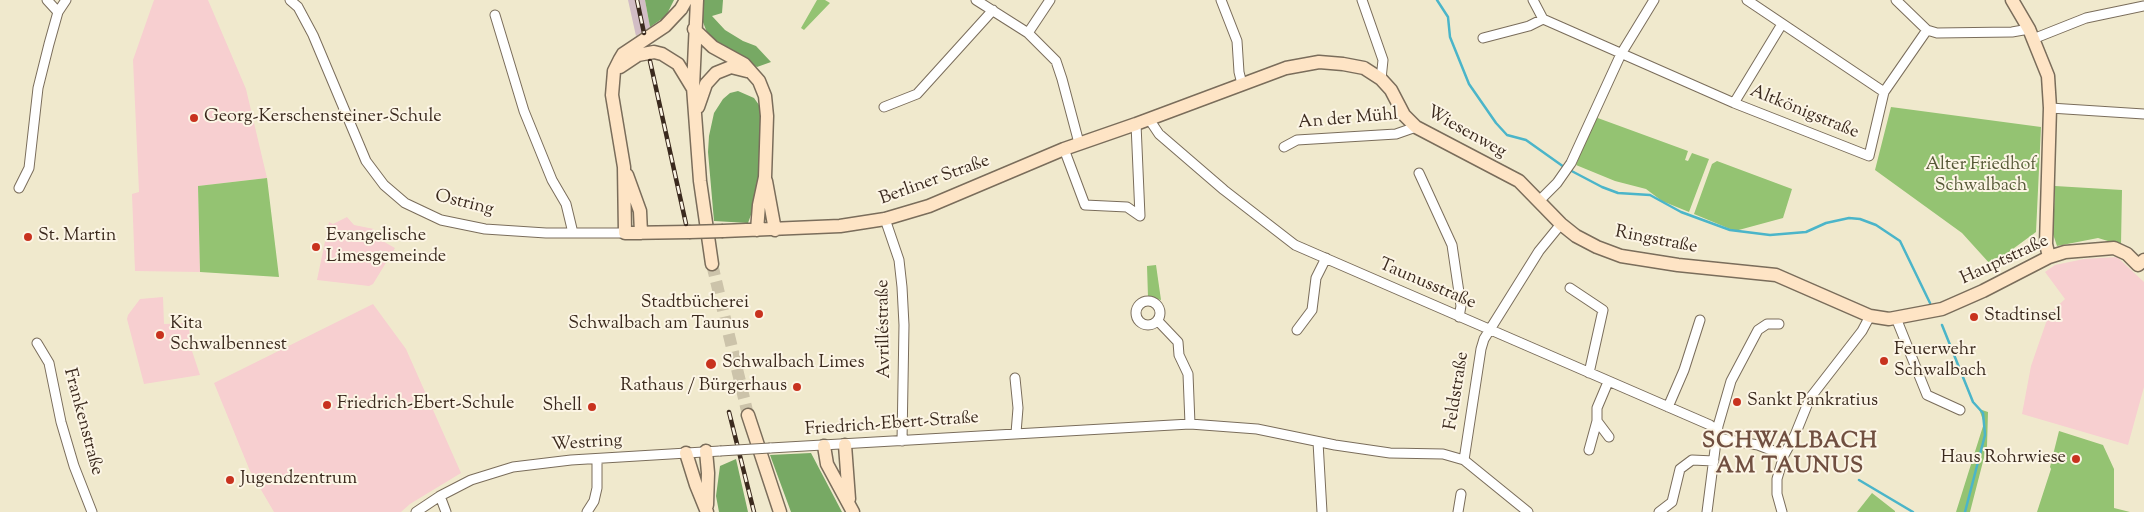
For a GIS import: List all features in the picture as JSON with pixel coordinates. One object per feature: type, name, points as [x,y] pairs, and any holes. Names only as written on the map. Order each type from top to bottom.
[{"type":"street","points":[[47,0],[58,12]]},
{"type":"street","points":[[19,188],[29,168],[38,88],[58,12],[66,0]]},
{"type":"street","name":"Ostring","points":[[290,0],[298,7],[314,35],[366,161],[389,190],[405,203],[441,220],[467,226],[537,233],[723,231]]},
{"type":"street","points":[[625,233],[624,167],[612,95],[613,78],[623,54],[666,26],[678,13],[686,0]]},
{"type":"street","points":[[697,0],[694,29],[693,88],[700,181],[712,264]]},
{"type":"street","points":[[976,0],[1028,33],[1056,61],[1079,143]]},
{"type":"street","points":[[1028,33],[1050,0]]},
{"type":"street","points":[[1221,0],[1237,41],[1239,72],[1242,84]]},
{"type":"street","points":[[1362,0],[1383,60],[1381,79]]},
{"type":"street","points":[[1483,38],[1529,26],[1543,19],[1533,0]]},
{"type":"street","points":[[1539,201],[1565,173],[1571,163],[1620,54],[1654,0]]},
{"type":"street","points":[[1748,0],[1884,92]]},
{"type":"street","points":[[1896,0],[1927,30],[1937,33],[2012,32],[2031,34],[2086,18],[2144,6]]},
{"type":"street","points":[[2012,0],[2031,34],[2048,76],[2050,108],[2046,244],[2049,257]]},
{"type":"street","points":[[884,107],[917,94],[993,10]]},
{"type":"street","points":[[495,15],[524,111],[552,180],[566,204],[573,233]]},
{"type":"street","name":"Altkönigstraße","points":[[1543,19],[1734,103],[1869,156],[1884,92],[1927,30]]},
{"type":"street","name":"Altkönigstraße","points":[[1734,103],[1782,24]]},
{"type":"street","points":[[694,29],[713,47],[744,64],[763,88],[766,102],[765,177],[757,230]]},
{"type":"street","points":[[613,78],[617,71],[630,59],[638,55],[654,52],[670,58],[678,64],[693,88]]},
{"type":"street","name":"Berliner Straße","points":[[723,231],[853,225],[885,219],[929,206],[1064,148],[1136,124],[1286,68],[1319,62],[1364,68],[1381,79]]},
{"type":"street","points":[[696,114],[702,91],[716,72],[731,67],[740,68],[755,76]]},
{"type":"street","name":"Wiesenweg","points":[[1381,79],[1390,90],[1404,115],[1416,127],[1519,182],[1561,224]]},
{"type":"street","points":[[2050,108],[2144,114]]},
{"type":"street","name":"Taunusstraße","points":[[1149,119],[1159,134],[1224,190],[1295,245],[1710,426],[1714,428],[1717,438]]},
{"type":"street","points":[[1064,148],[1085,205],[1127,207],[1140,216],[1136,124]]},
{"type":"street","name":"An der Mühl","points":[[1284,146],[1297,140],[1396,134],[1416,127]]},
{"type":"street","points":[[624,167],[640,212],[642,233]]},
{"type":"street","points":[[1419,173],[1452,244],[1461,306],[1460,317]]},
{"type":"street","points":[[765,177],[775,230]]},
{"type":"street","name":"Avrilléstraße","points":[[885,219],[899,260],[902,287],[904,325],[902,441]]},
{"type":"street","points":[[1490,330],[1539,251],[1561,224]]},
{"type":"street","name":"Ringstraße","points":[[1561,224],[1576,236],[1597,247],[1621,256],[1678,265],[1776,275],[1870,316],[1896,318]]},
{"type":"street","name":"Hauptstraße","points":[[1896,318],[1942,309],[1983,291],[2049,257],[2065,252],[2105,247],[2114,248],[2127,254],[2142,265]]},
{"type":"street","points":[[1297,330],[1312,310],[1316,278],[1326,258]]},
{"type":"street","points":[[1570,288],[1604,310],[1589,373]]},
{"type":"street","points":[[1782,512],[1777,494],[1777,478],[1784,455],[1795,435],[1810,398],[1862,331],[1870,316]]},
{"type":"street","points":[[1896,318],[1926,395],[1960,410]]},
{"type":"street","points":[[1668,407],[1684,370],[1700,320]]},
{"type":"street","points":[[1158,321],[1178,342],[1179,355],[1188,374],[1190,424]]},
{"type":"street","points":[[1708,512],[1718,426],[1731,381],[1755,335],[1763,325],[1779,324]]},
{"type":"street","name":"Feldstraße","points":[[1464,460],[1481,349],[1490,330]]},
{"type":"street","name":"Frankenstraße","points":[[37,343],[49,363],[61,422],[74,466],[92,512]]},
{"type":"street","points":[[1015,378],[1018,408],[1016,433]]},
{"type":"street","points":[[1589,450],[1597,422],[1598,408],[1608,382]]},
{"type":"street","points":[[748,414],[780,512]]},
{"type":"street","points":[[1597,422],[1609,436]]},
{"type":"street","name":"Friedrich-Ebert-Straße","points":[[770,448],[845,445],[1016,433],[1100,431],[1190,424],[1275,431],[1318,442],[1390,453],[1443,454],[1464,460],[1528,512]]},
{"type":"street","points":[[1717,438],[1758,445],[1784,455]]},
{"type":"street","points":[[1318,442],[1322,512]]},
{"type":"street","points":[[845,445],[851,508]]},
{"type":"street","points":[[824,446],[827,464],[851,508]]},
{"type":"street","name":"Westring","points":[[416,512],[440,496],[471,480],[513,467],[534,463],[770,448]]},
{"type":"street","points":[[706,451],[708,473],[707,511]]},
{"type":"street","points":[[686,453],[707,511]]},
{"type":"street","points":[[587,512],[594,501],[597,488],[597,459]]},
{"type":"street","points":[[1659,512],[1672,502],[1680,469],[1692,460],[1714,461]]},
{"type":"street","points":[[1458,512],[1461,494]]},
{"type":"street","points":[[440,496],[446,512]]},
{"type":"shaded area","name":"Georg-Kerschensteiner-Schule","points":[[154,0],[208,0],[246,89],[267,178],[198,186],[200,272],[135,271],[132,194],[139,192],[133,60]]},
{"type":"shaded area","points":[[628,0],[645,0],[650,27],[636,36]]},
{"type":"shaded area","points":[[347,217],[354,225],[374,229],[372,235],[395,248],[373,284],[369,286],[317,280],[329,222],[333,224]]},
{"type":"shaded area","points":[[2117,257],[2144,282],[2144,387],[2128,445],[2022,414],[2031,366],[2049,314],[2065,299],[2045,272],[2055,265],[2084,259]]},
{"type":"shaded area","name":"Kita Schwalbennest","points":[[163,297],[164,324],[189,323],[190,345],[200,375],[144,384],[127,319],[140,299]]},
{"type":"shaded area","name":"Friedrich-Ebert-Schule","points":[[373,304],[406,349],[461,473],[410,504],[401,512],[274,512],[250,471],[214,383]]},
{"type":"green space","points":[[645,0],[674,0],[666,16],[650,27]]},
{"type":"green space","points":[[703,0],[723,0],[722,13],[712,16],[725,30],[743,41],[756,46],[771,62],[757,67],[708,35],[701,17]]},
{"type":"green space","points":[[817,0],[825,0],[830,3],[804,30],[801,28]]},
{"type":"green space","points":[[738,91],[754,98],[759,105],[764,127],[756,201],[748,223],[714,221],[708,152],[714,113],[723,99],[730,93]]},
{"type":"green space","name":"Alter Friedhof Schwalbach","points":[[1891,107],[2041,127],[2036,232],[1991,265],[1962,233],[1875,170]]},
{"type":"green space","points":[[1595,117],[1688,151],[1685,160],[1688,161],[1692,153],[1709,159],[1689,212],[1662,201],[1646,189],[1615,181],[1576,165]]},
{"type":"green space","points":[[1717,161],[1792,189],[1783,218],[1735,231],[1694,214],[1712,164]]},
{"type":"green space","points":[[267,178],[279,277],[200,272],[198,186]]},
{"type":"green space","points":[[2055,186],[2122,190],[2121,245],[2098,238],[2057,246],[2053,234]]},
{"type":"green space","points":[[1156,265],[1161,300],[1148,297],[1147,266]]},
{"type":"green space","points":[[1979,409],[1988,412],[1987,446],[1970,512],[1956,512],[1984,423]]},
{"type":"green space","points":[[2059,431],[2103,445],[2114,469],[2114,508],[2130,512],[2037,512],[2051,469]]},
{"type":"green space","points":[[811,453],[842,512],[791,512],[770,455]]},
{"type":"green space","points":[[736,459],[748,512],[719,512],[716,496],[720,466]]},
{"type":"green space","points":[[1872,493],[1895,511],[1895,512],[1857,512]]},
{"type":"waterway","points":[[1437,0],[1448,17],[1450,37],[1469,84],[1496,123],[1507,135],[1526,140],[1564,167],[1602,187],[1618,193],[1650,195],[1681,212],[1730,230],[1770,235],[1806,232],[1826,223],[1849,218],[1860,219],[1876,225],[1900,241],[1930,303]]},
{"type":"waterway","points":[[1942,325],[1973,402],[1983,413],[1985,435],[1965,512]]},
{"type":"waterway","points":[[1859,480],[1913,512]]},
{"type":"tunnel","points":[[712,264],[748,415]]},
{"type":"railway","points":[[637,0],[644,33]]},
{"type":"railway","points":[[650,61],[686,224]]},
{"type":"railway","points":[[729,412],[754,512]]},
{"type":"place","name":"Georg-Kerschensteiner-Schule","points":[[194,118]]},
{"type":"place","name":"St. Martin","points":[[28,237]]},
{"type":"place","name":"Evangelische Limesgemeinde","points":[[316,247]]},
{"type":"place","name":"Stadtbücherei Schwalbach am Taunus","points":[[759,314]]},
{"type":"place","name":"Stadtinsel","points":[[1974,317]]},
{"type":"place","name":"Kita Schwalbennest","points":[[160,335]]},
{"type":"place","name":"Feuerwehr Schwalbach","points":[[1884,361]]},
{"type":"place","name":"Schwalbach Limes","points":[[711,364]]},
{"type":"place","name":"Rathaus / Bürgerhaus","points":[[797,387]]},
{"type":"place","name":"Sankt Pankratius","points":[[1737,402]]},
{"type":"place","name":"Friedrich-Ebert-Schule","points":[[327,405]]},
{"type":"place","name":"Shell","points":[[592,407]]},
{"type":"place","name":"Haus Rohrwiese","points":[[2076,459]]},
{"type":"place","name":"Jugendzentrum","points":[[230,480]]},
{"type":"district","name":"SCHWALBACH AM TAUNUS","points":[[1790,456]]}]
